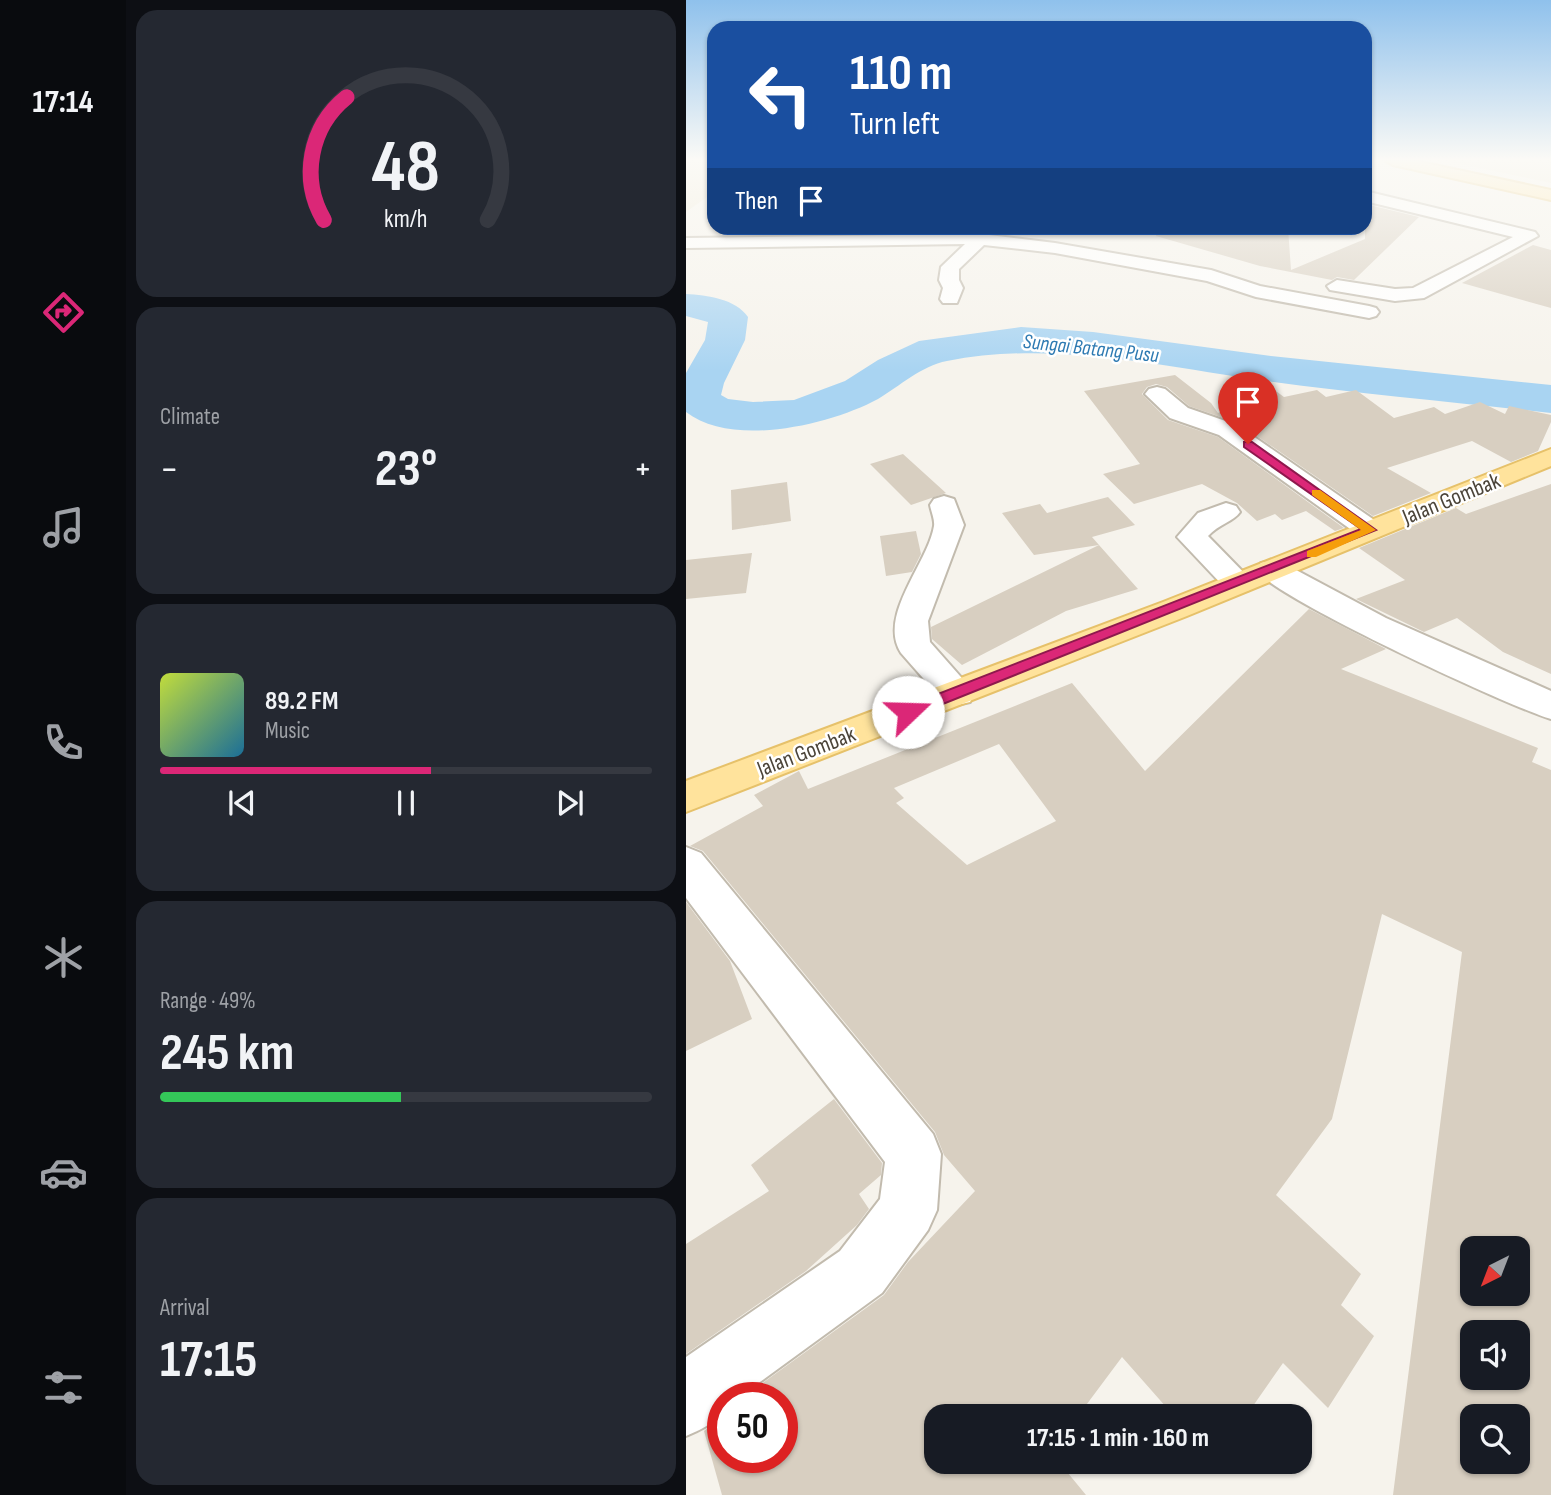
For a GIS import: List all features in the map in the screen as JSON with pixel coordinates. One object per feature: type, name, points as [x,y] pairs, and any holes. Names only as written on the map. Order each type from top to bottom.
[{"type":"main road","name":"Jalan Gombak","points":[[686,797],[957,694],[1551,457]]},
{"type":"street","points":[[1315,282],[1395,295],[1416,294],[1529,236],[1508,231]]},
{"type":"street","points":[[686,243],[955,238],[974,235]]},
{"type":"street","points":[[950,299],[953,288],[949,279],[950,267],[980,235]]},
{"type":"street","points":[[986,235],[1211,276],[1256,291],[1369,312]]},
{"type":"street","points":[[1114,240],[1122,248],[1146,255],[1276,276]]},
{"type":"street","points":[[1157,394],[1179,413],[1228,430],[1370,530]]},
{"type":"street","points":[[944,505],[948,525],[911,621],[913,645],[957,694]]},
{"type":"street","points":[[1226,512],[1208,519],[1192,537],[1238,583]]},
{"type":"street","points":[[1272,570],[1345,612],[1414,646],[1551,706]]},
{"type":"street","points":[[686,865],[913,1154],[908,1210],[861,1272],[699,1387],[686,1403]]},
{"type":"building","points":[[1372,231],[1405,231],[1354,280],[1337,277],[1332,280],[1260,266],[1156,236],[1288,235],[1291,270],[1365,239],[1365,235],[1372,235]]},
{"type":"building","points":[[1533,245],[1551,250],[1551,308],[1462,283]]},
{"type":"building","points":[[1175,375],[1211,403],[1218,413],[1269,386],[1284,397],[1317,390],[1326,397],[1356,390],[1394,418],[1434,407],[1445,414],[1480,402],[1505,414],[1509,406],[1551,415],[1551,422],[1538,451],[1511,462],[1472,441],[1387,468],[1431,493],[1373,516],[1238,423],[1189,406],[1167,387],[1156,384],[1147,387],[1142,394],[1168,420],[1218,437],[1344,528],[1335,531],[1306,511],[1282,520],[1275,514],[1257,521],[1237,503],[1202,484],[1134,504],[1103,474],[1140,464],[1084,391]]},
{"type":"building","points":[[903,454],[946,493],[911,505],[870,464]]},
{"type":"building","points":[[787,482],[791,521],[732,530],[731,490]]},
{"type":"building","points":[[1551,484],[1551,674],[1503,652],[1457,618],[1424,632],[1356,599],[1405,580],[1359,548],[1456,508],[1466,514]]},
{"type":"building","points":[[1108,497],[1135,525],[1092,537],[1099,545],[1034,555],[1002,513],[1040,504],[1047,513]]},
{"type":"building","points":[[916,531],[921,554],[912,572],[886,576],[880,536]]},
{"type":"building","points":[[1099,545],[1138,589],[1066,611],[962,665],[932,639],[931,627]]},
{"type":"building","points":[[752,553],[746,593],[686,599],[686,560]]},
{"type":"building","points":[[1309,609],[1386,649],[1341,669],[1538,748],[1532,762],[1551,770],[1551,1495],[1393,1495],[1462,952],[1382,914],[1332,1119],[1276,1195],[1361,1274],[1341,1305],[1374,1336],[1328,1408],[1283,1363],[1254,1404],[1163,1404],[1122,1357],[1087,1404],[924,1404],[924,1474],[1069,1474],[1086,1495],[722,1495],[716,1473],[798,1473],[798,1382],[764,1382],[884,1295],[908,1262],[975,1191],[944,1155],[935,1132],[703,851],[690,846],[763,806],[754,795],[799,771],[808,789],[1072,683],[1145,771]],"holes":[[[999,744],[1056,821],[967,865],[896,803],[904,798],[894,788]]]},
{"type":"building","points":[[686,902],[730,961],[752,1019],[686,1051]]},
{"type":"building","points":[[834,1099],[882,1163],[881,1175],[859,1194],[869,1209],[857,1225],[806,1271],[686,1354],[686,1244],[769,1191],[751,1165]]},
{"type":"waterway","name":"Sungai Batang Pusu","points":[[686,305],[703,306],[729,317],[725,340],[702,383],[698,399],[715,412],[753,416],[801,413],[861,390],[893,369],[934,350],[1021,339],[1093,344],[1271,369],[1551,399]]},
{"type":"slow traffic","points":[[1311,554],[1370,530],[1316,492]]},
{"type":"route","points":[[908,712],[1370,530],[1248,444]]}]
